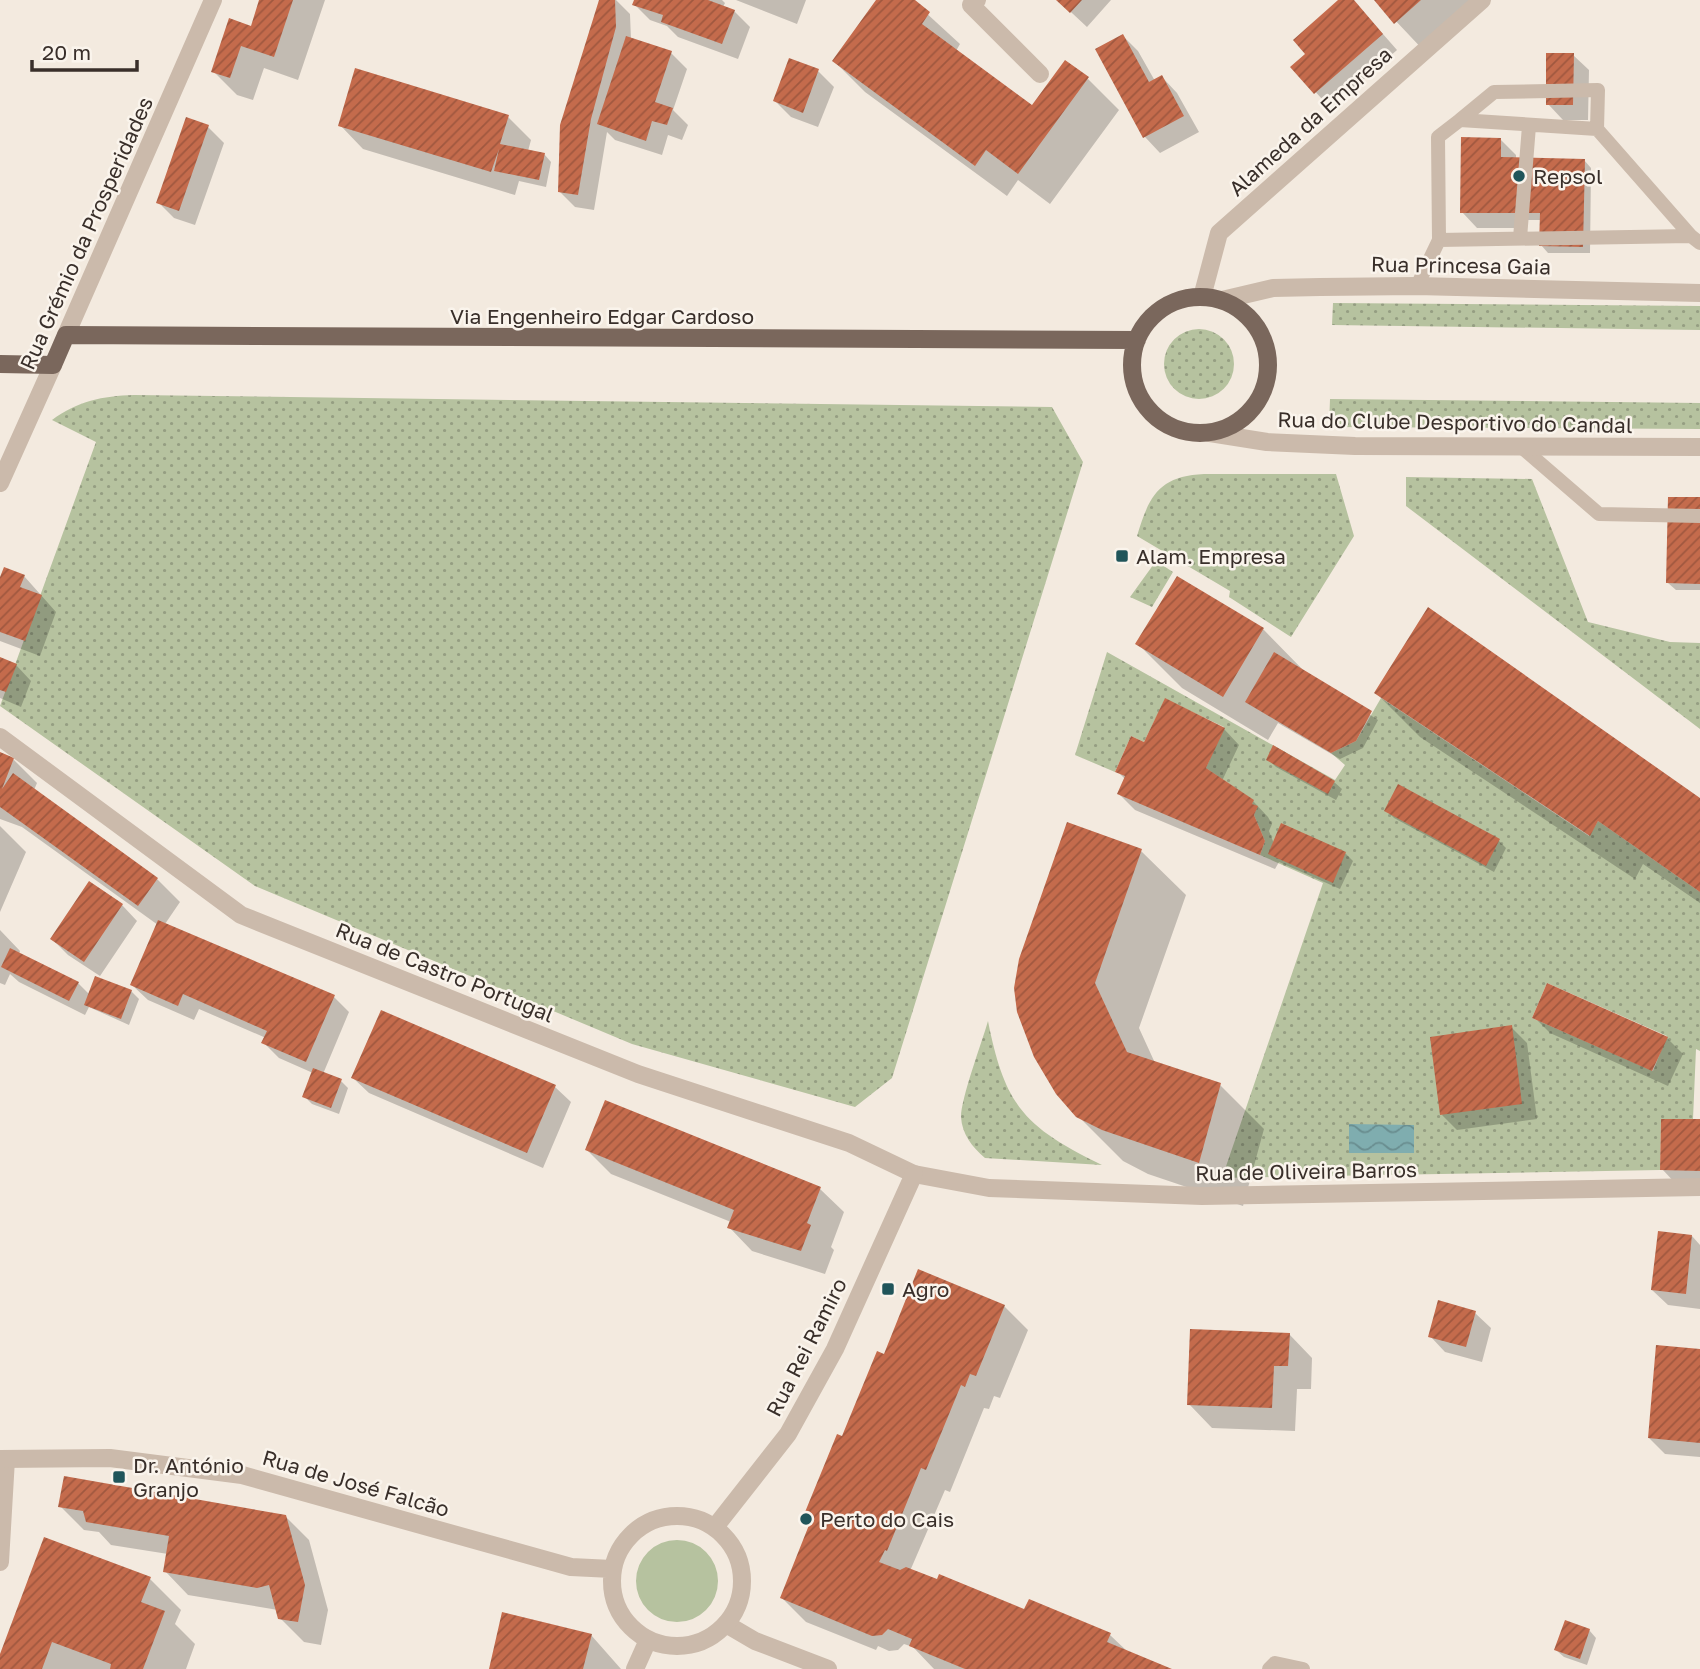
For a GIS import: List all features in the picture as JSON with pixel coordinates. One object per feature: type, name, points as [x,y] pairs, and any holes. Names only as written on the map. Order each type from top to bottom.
[{"type":"main road","points":[[1202,297],[1222,300],[1241,310],[1255,325],[1265,344],[1267,378],[1260,398],[1247,415],[1230,427],[1210,433],[1189,433],[1170,426],[1152,414],[1139,399],[1132,359],[1137,340],[1148,322],[1163,308],[1182,300],[1202,297]]},
{"type":"main road","name":"Via Engenheiro Edgar Cardoso","points":[[66,335],[1137,340]]},
{"type":"main road","name":"Rua Grémio da Prosperidades","points":[[53,365],[66,335]]},
{"type":"main road","points":[[0,364],[53,365]]},
{"type":"street","name":"Rua Grémio da Prosperidades","points":[[66,335],[213,0]]},
{"type":"street","points":[[977,0],[971,5],[1040,74]]},
{"type":"street","name":"Alameda da Empresa","points":[[1202,297],[1219,233],[1482,0]]},
{"type":"street","name":"Rua Princesa Gaia","points":[[1222,300],[1273,288],[1417,286],[1700,293]]},
{"type":"street","name":"Rua Grémio da Prosperidades","points":[[0,483],[53,365]]},
{"type":"street","name":"Rua do Clube Desportivo do Candal","points":[[1210,433],[1267,442],[1355,446],[1700,447]]},
{"type":"street","name":"Rua de Castro Portugal","points":[[0,737],[241,915],[638,1074],[849,1143],[914,1174]]},
{"type":"street","name":"Rua de Oliveira Barros","points":[[914,1174],[989,1188],[1259,1196],[1700,1187]]},
{"type":"street","name":"Rua Rei Ramiro","points":[[715,1527],[788,1434],[835,1349],[914,1174]]},
{"type":"street","name":"Rua de José Falcão","points":[[3,1459],[110,1458],[242,1475],[571,1567],[612,1569]]},
{"type":"street","points":[[0,1562],[3,1459]]},
{"type":"street","points":[[685,1516],[715,1527],[730,1542],[741,1573],[738,1605],[726,1624],[710,1638],[689,1646],[668,1646],[648,1640],[631,1628],[618,1611],[612,1590],[612,1569],[620,1548],[634,1531],[652,1520],[685,1516]]},
{"type":"street","points":[[726,1624],[755,1641],[828,1669]]},
{"type":"street","points":[[635,1669],[648,1640]]},
{"type":"lane","points":[[1417,286],[1439,240],[1438,137],[1493,92],[1598,90],[1597,129],[1695,239]]},
{"type":"lane","points":[[1460,120],[1597,129]]},
{"type":"lane","points":[[1520,239],[1529,126]]},
{"type":"lane","points":[[1439,240],[1695,239]]},
{"type":"lane","points":[[1519,445],[1599,514],[1700,516]]},
{"type":"lane","points":[[1269,1669],[1275,1663],[1303,1669]]},
{"type":"green space","points":[[1333,303],[1700,306],[1700,330],[1332,325]]},
{"type":"green space","points":[[1206,329],[1219,335],[1228,344],[1232,350],[1232,378],[1224,389],[1213,397],[1192,399],[1174,389],[1166,378],[1164,357],[1174,339],[1185,331]]},
{"type":"green space","points":[[134,395],[1052,407],[1083,462],[892,1078],[855,1107],[632,1044],[255,886],[0,706],[96,442],[52,420],[71,408],[91,401]]},
{"type":"green space","points":[[1330,399],[1700,403],[1700,429],[1329,427]]},
{"type":"green space","points":[[1204,474],[1336,474],[1354,536],[1291,637],[1229,597],[1230,591],[1137,536],[1146,510],[1158,491],[1176,479]]},
{"type":"green space","points":[[1406,477],[1532,479],[1588,622],[1670,642],[1700,643],[1700,729],[1406,506]]},
{"type":"green space","points":[[1156,561],[1173,572],[1152,607],[1130,597]]},
{"type":"green space","points":[[1107,652],[1335,780],[1345,765],[1331,753],[1356,741],[1381,698],[1589,836],[1598,821],[1700,892],[1700,1051],[1696,1049],[1693,1119],[1661,1119],[1660,1170],[1222,1178],[1323,883],[1260,855],[1265,841],[1254,815],[1257,807],[1252,804],[1253,800],[1206,768],[1224,727],[1165,699],[1144,742],[1131,736],[1115,772],[1075,755]],"holes":[[[1547,983],[1667,1036],[1653,1071],[1532,1018]]]},
{"type":"green space","points":[[988,1021],[1002,1074],[1022,1111],[1054,1139],[1102,1165],[985,1158],[972,1145],[963,1129],[962,1108]]},
{"type":"green space","points":[[677,1540],[693,1543],[706,1552],[715,1565],[718,1581],[715,1597],[706,1610],[693,1619],[677,1622],[661,1619],[648,1610],[639,1597],[636,1581],[639,1565],[648,1552],[661,1543]]},
{"type":"water","points":[[1349,1124],[1414,1125],[1414,1153],[1349,1153]]},
{"type":"building","points":[[259,0],[293,0],[274,57],[241,46],[230,78],[211,72],[229,18],[251,26]]},
{"type":"building","points":[[599,0],[615,0],[616,27],[591,119],[578,195],[558,192],[560,125]]},
{"type":"building","points":[[634,0],[708,0],[735,10],[722,44],[661,22],[663,15],[632,5]]},
{"type":"building","points":[[876,0],[915,0],[930,12],[922,24],[1032,105],[1065,60],[1089,77],[1018,174],[986,150],[975,166],[832,61]]},
{"type":"building","points":[[1056,0],[1082,0],[1070,13]]},
{"type":"building","points":[[1338,0],[1354,0],[1383,34],[1314,94],[1290,67],[1305,54],[1293,40]]},
{"type":"building","points":[[1374,0],[1421,0],[1394,24]]},
{"type":"building","points":[[1123,34],[1149,82],[1162,75],[1184,116],[1143,138],[1095,49]]},
{"type":"building","points":[[626,36],[672,51],[655,102],[673,108],[667,125],[652,121],[646,141],[597,124]]},
{"type":"building","points":[[1546,53],[1574,53],[1573,105],[1546,105]]},
{"type":"building","points":[[789,58],[819,69],[803,113],[773,101]]},
{"type":"building","points":[[355,68],[509,115],[500,144],[545,153],[539,180],[494,171],[499,149],[491,172],[338,126]]},
{"type":"building","points":[[186,117],[209,125],[179,211],[156,203]]},
{"type":"building","points":[[1461,137],[1501,138],[1501,157],[1585,159],[1583,247],[1539,246],[1540,213],[1460,213]]},
{"type":"building","points":[[1668,497],[1700,497],[1700,584],[1666,583]]},
{"type":"building","points":[[4,567],[25,575],[20,587],[42,595],[25,641],[0,632],[0,577]]},
{"type":"building","points":[[1177,576],[1264,628],[1223,697],[1135,644]]},
{"type":"building","points":[[1428,607],[1700,798],[1700,892],[1598,821],[1590,836],[1374,693]]},
{"type":"building","points":[[1274,652],[1372,711],[1356,741],[1331,753],[1245,702]]},
{"type":"building","points":[[0,657],[17,664],[6,692],[0,690]]},
{"type":"building","points":[[1165,698],[1225,728],[1206,768],[1254,800],[1252,804],[1258,806],[1254,815],[1265,841],[1260,855],[1117,794],[1125,776],[1115,772],[1131,736],[1144,742]]},
{"type":"building","points":[[1273,745],[1335,781],[1328,794],[1266,760]]},
{"type":"building","points":[[0,752],[14,758],[2,789],[13,773],[158,878],[138,906],[0,807]]},
{"type":"building","points":[[1398,784],[1500,839],[1486,866],[1384,811]]},
{"type":"building","points":[[1067,822],[1142,849],[1095,983],[1127,1052],[1221,1083],[1199,1163],[1102,1130],[1076,1117],[1056,1094],[1034,1057],[1017,1012],[1014,988],[1019,959]]},
{"type":"building","points":[[1281,823],[1346,852],[1333,883],[1268,854]]},
{"type":"building","points":[[89,881],[123,904],[84,962],[50,939]]},
{"type":"building","points":[[158,920],[335,995],[306,1062],[261,1043],[267,1031],[183,994],[178,1006],[130,985]]},
{"type":"building","points":[[10,948],[79,982],[69,1001],[1,967]]},
{"type":"building","points":[[95,976],[132,990],[121,1019],[84,1005]]},
{"type":"building","points":[[1547,983],[1668,1037],[1652,1071],[1532,1018]]},
{"type":"building","points":[[381,1010],[556,1085],[527,1153],[351,1078]]},
{"type":"building","points":[[1512,1025],[1522,1104],[1440,1115],[1430,1037]]},
{"type":"building","points":[[313,1068],[342,1079],[331,1108],[302,1097]]},
{"type":"building","points":[[605,1100],[821,1187],[807,1223],[811,1225],[801,1251],[727,1228],[734,1210],[585,1150]]},
{"type":"building","points":[[1661,1119],[1700,1119],[1700,1171],[1660,1170]]},
{"type":"building","points":[[1658,1231],[1692,1235],[1686,1294],[1651,1290]]},
{"type":"building","points":[[918,1269],[1005,1305],[976,1376],[970,1374],[965,1387],[961,1385],[926,1470],[921,1468],[887,1551],[885,1550],[879,1562],[900,1570],[906,1567],[937,1579],[939,1574],[1024,1609],[1029,1599],[1111,1633],[1107,1642],[1172,1669],[965,1669],[909,1646],[912,1639],[888,1629],[882,1635],[872,1636],[780,1598],[811,1520],[803,1517],[837,1434],[842,1436],[877,1351],[884,1354]]},
{"type":"building","points":[[1438,1300],[1476,1311],[1466,1347],[1428,1337]]},
{"type":"building","points":[[1190,1329],[1290,1333],[1288,1366],[1274,1366],[1272,1408],[1187,1405]]},
{"type":"building","points":[[1656,1345],[1700,1349],[1700,1443],[1648,1438]]},
{"type":"building","points":[[64,1476],[286,1515],[305,1585],[298,1622],[278,1619],[269,1585],[257,1588],[163,1572],[169,1536],[86,1522],[83,1511],[58,1507]]},
{"type":"building","points":[[44,1537],[151,1577],[141,1602],[165,1611],[143,1669],[110,1669],[111,1664],[52,1642],[42,1669],[0,1669],[0,1654]]},
{"type":"building","points":[[502,1612],[592,1634],[583,1669],[489,1669]]},
{"type":"building","points":[[1565,1620],[1590,1629],[1580,1659],[1554,1650]]},
{"type":"place","name":"Repsol","points":[[1519,176]]},
{"type":"place","name":"Alam. Empresa","points":[[1122,556]]},
{"type":"place","name":"Agro","points":[[888,1289]]},
{"type":"place","name":"Dr. António Granjo","points":[[119,1477]]},
{"type":"place","name":"Perto do Cais","points":[[806,1519]]}]
